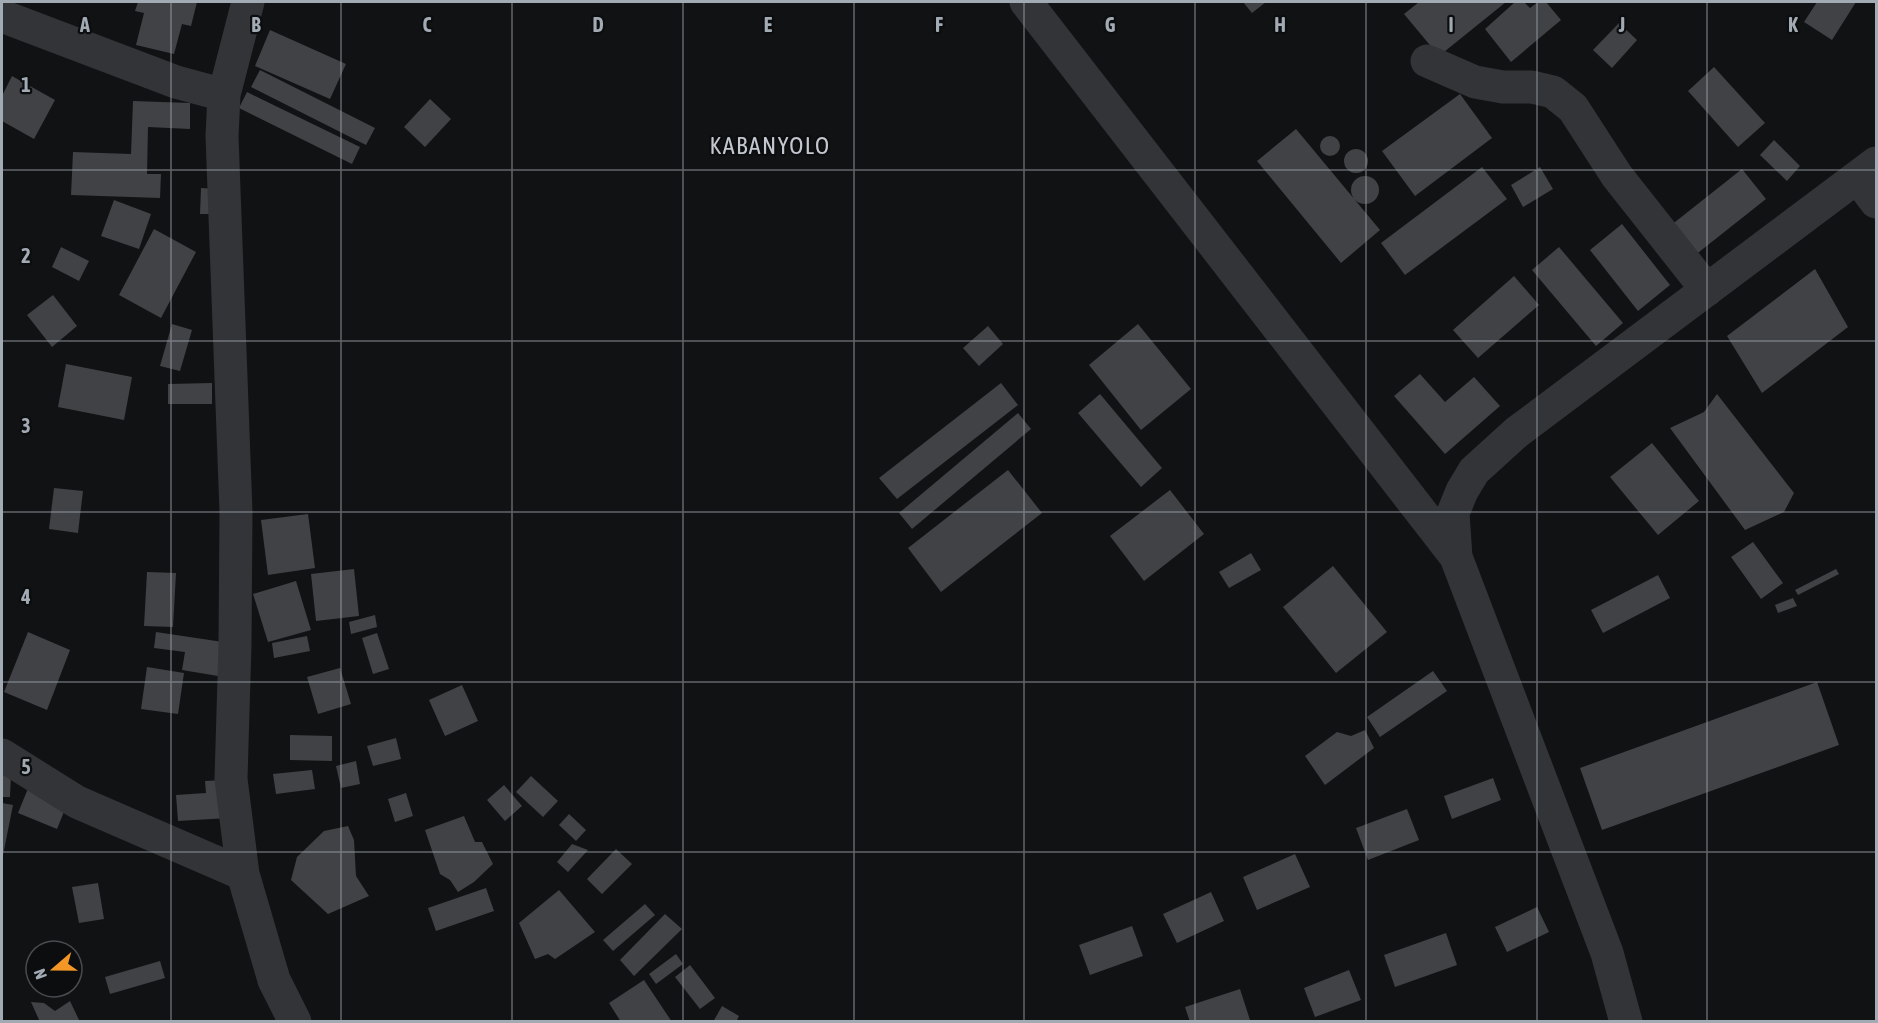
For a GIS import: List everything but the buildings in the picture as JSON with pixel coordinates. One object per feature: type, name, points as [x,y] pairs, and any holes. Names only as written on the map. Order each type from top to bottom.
[{"type":"street","points":[[248,2],[224,95],[222,136],[237,512],[236,645],[231,779],[243,874],[274,980],[295,1022]]},
{"type":"street","points":[[1026,2],[1456,557],[1607,953],[1626,1022]]},
{"type":"street","points":[[2,16],[177,82],[224,95]]},
{"type":"street","points":[[1427,61],[1475,82],[1503,87],[1532,87],[1553,92],[1567,103],[1573,108],[1617,176],[1707,290]]},
{"type":"street","points":[[1456,557],[1453,513],[1474,471],[1517,432],[1707,290],[1870,181]]},
{"type":"street","points":[[2,755],[76,802],[243,874]]},
{"type":"district","name":"KABANYOLO","points":[[770,146]]}]
